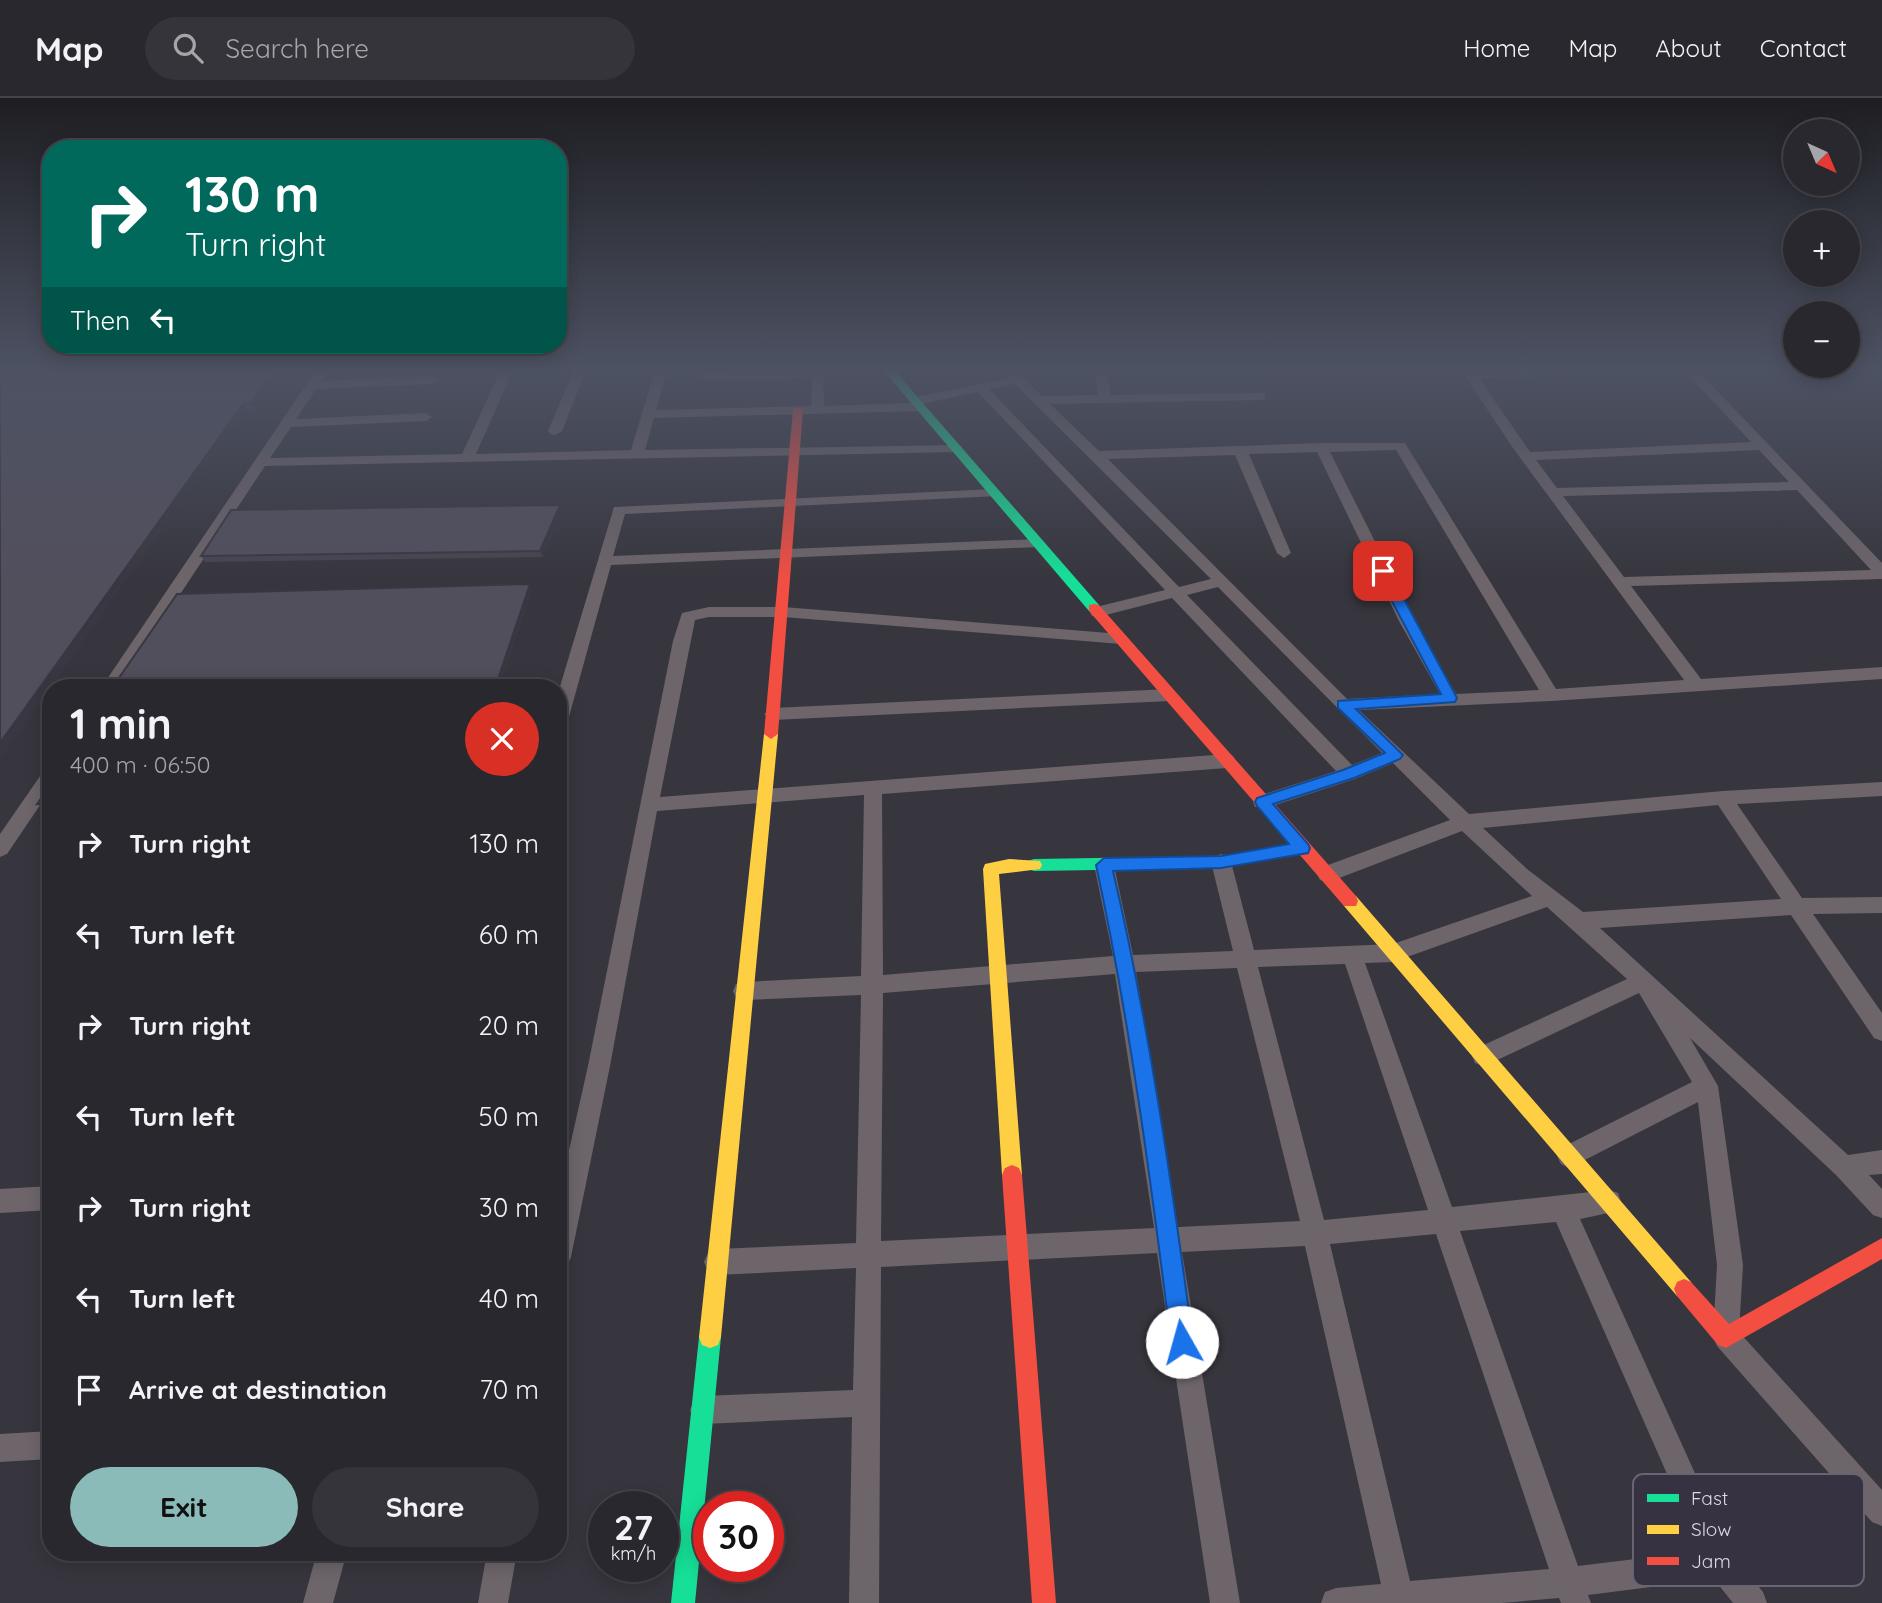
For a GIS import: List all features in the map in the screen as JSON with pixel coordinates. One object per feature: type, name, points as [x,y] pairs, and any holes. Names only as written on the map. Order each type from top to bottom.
[{"type":"street","points":[[115,679],[275,440]]},
{"type":"street","points":[[467,458],[475,440]]},
{"type":"street","points":[[637,454],[641,440]]},
{"type":"street","points":[[683,1603],[774,714],[789,502],[797,440]]},
{"type":"street","points":[[948,440],[1726,1337],[1848,1474]]},
{"type":"street","points":[[1029,440],[1349,774]]},
{"type":"street","points":[[1080,440],[1343,705],[1520,875],[1579,921],[1844,1167],[1882,1206]]},
{"type":"street","points":[[1516,440],[1697,686]]},
{"type":"street","points":[[1757,440],[1882,573]]},
{"type":"street","points":[[1095,455],[1400,446],[1551,695]]},
{"type":"street","points":[[1527,456],[1763,446]]},
{"type":"street","points":[[1321,447],[1407,621],[1450,698]]},
{"type":"street","points":[[260,462],[955,448]]},
{"type":"street","points":[[1240,450],[1284,553]]},
{"type":"street","points":[[1553,492],[1803,486]]},
{"type":"street","points":[[567,693],[619,510],[995,493]]},
{"type":"street","points":[[606,561],[1038,543]]},
{"type":"street","points":[[1619,582],[1882,573]]},
{"type":"street","points":[[1098,612],[1222,581]]},
{"type":"street","points":[[567,1215],[688,617],[709,612],[783,612],[1121,639]]},
{"type":"street","points":[[1343,705],[1551,695],[1882,673]]},
{"type":"street","points":[[774,714],[1170,695]]},
{"type":"street","points":[[1262,802],[1349,774],[1395,755]]},
{"type":"street","points":[[648,805],[1227,761]]},
{"type":"street","points":[[0,849],[42,787]]},
{"type":"street","points":[[863,1603],[870,1255],[873,789]]},
{"type":"street","points":[[1327,874],[1465,822],[1723,798],[1882,789]]},
{"type":"street","points":[[1723,798],[1882,1031]]},
{"type":"street","points":[[1044,1603],[991,869],[1009,865],[1221,862],[1302,848]]},
{"type":"street","points":[[1221,862],[1315,1233],[1400,1600]]},
{"type":"street","points":[[1104,865],[1120,937],[1122,964],[1169,1240],[1182,1342],[1225,1603]]},
{"type":"street","points":[[744,991],[873,985],[1122,964],[1393,953],[1549,898]]},
{"type":"street","points":[[1579,921],[1797,906],[1882,905]]},
{"type":"street","points":[[1352,955],[1572,1592]]},
{"type":"street","points":[[1483,1056],[1643,981]]},
{"type":"street","points":[[1643,981],[1707,1086],[1730,1265],[1726,1337]]},
{"type":"street","points":[[1569,1156],[1707,1086]]},
{"type":"street","points":[[1844,1167],[1882,1162]]},
{"type":"street","points":[[0,1201],[42,1199]]},
{"type":"street","points":[[718,1262],[1315,1233],[1563,1209],[1609,1202]]},
{"type":"street","points":[[1563,1209],[1681,1474]]},
{"type":"street","points":[[1726,1337],[1882,1248]]},
{"type":"street","points":[[704,1410],[865,1403]]},
{"type":"street","points":[[0,1448],[42,1446]]},
{"type":"street","points":[[1864,1492],[1882,1512]]},
{"type":"street","points":[[318,1603],[330,1561]]},
{"type":"street","points":[[493,1603],[500,1561]]},
{"type":"street","points":[[1336,1603],[1572,1592],[1633,1580]]},
{"type":"street","points":[[1739,1586],[1752,1603]]},
{"type":"building","points":[[0,440],[217,440],[46,679],[42,679],[42,684],[0,743]]},
{"type":"building","points":[[560,505],[540,551],[201,556],[231,510]]},
{"type":"building","points":[[530,584],[498,679],[118,679],[177,594]]},
{"type":"traffic: fast","points":[[949,440],[1094,608]]},
{"type":"traffic: fast","points":[[1034,865],[1221,862],[1302,848]]},
{"type":"traffic: fast","points":[[683,1603],[710,1337]]},
{"type":"traffic: slow","points":[[710,1337],[771,734]]},
{"type":"traffic: slow","points":[[1012,1175],[991,869],[1009,865],[1034,865]]},
{"type":"traffic: slow","points":[[1350,901],[1684,1289]]},
{"type":"traffic: jam","points":[[771,734],[795,440]]},
{"type":"traffic: jam","points":[[1094,608],[1350,901]]},
{"type":"traffic: jam","points":[[1012,1175],[1044,1603]]},
{"type":"traffic: jam","points":[[1684,1289],[1726,1337],[1882,1248]]},
{"type":"route","points":[[1182,1342],[1169,1240],[1122,964],[1120,937],[1104,865],[1221,862],[1302,848],[1262,802],[1349,774],[1395,755],[1343,705],[1450,698],[1407,621],[1383,571]]}]
